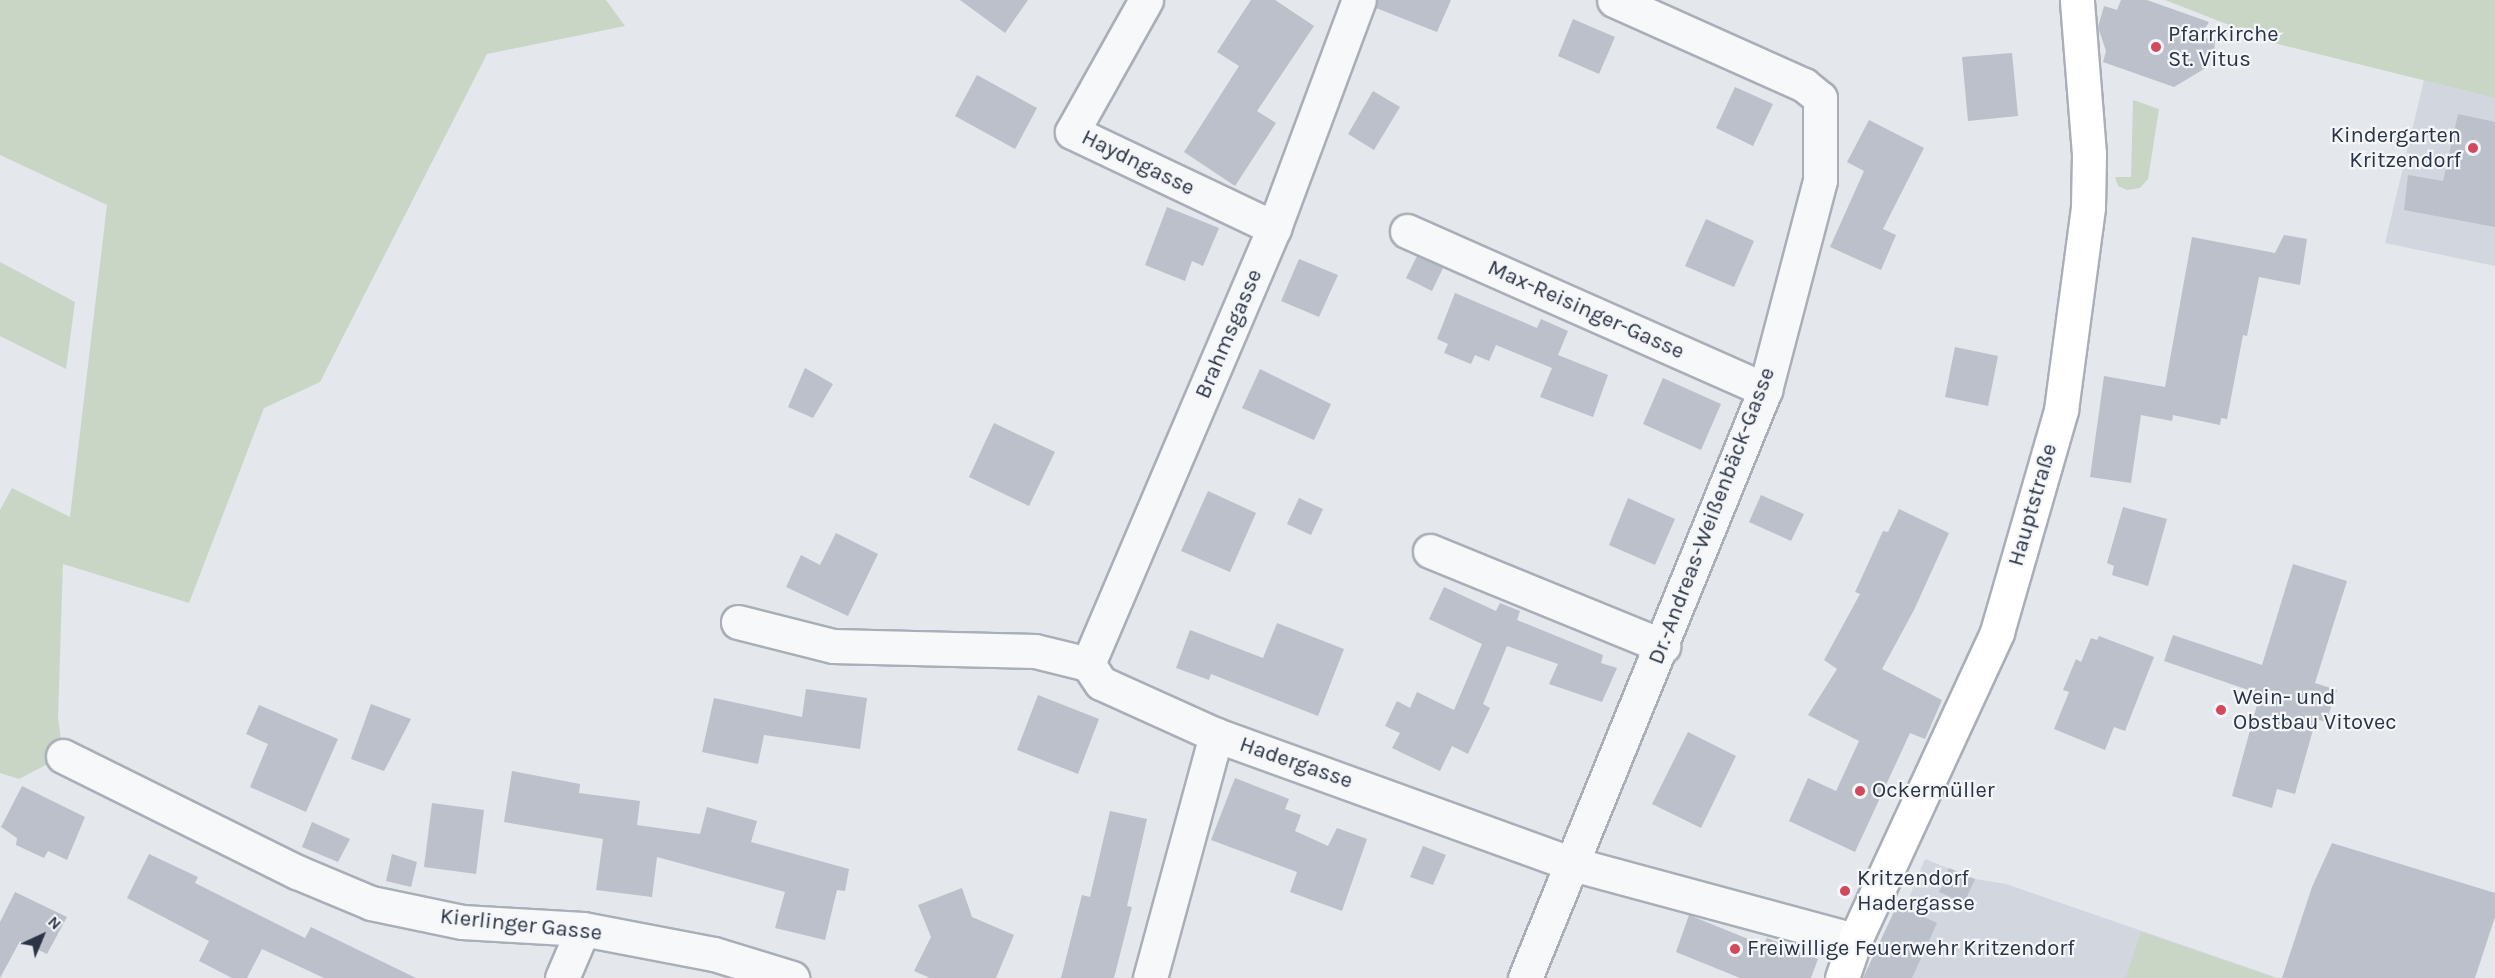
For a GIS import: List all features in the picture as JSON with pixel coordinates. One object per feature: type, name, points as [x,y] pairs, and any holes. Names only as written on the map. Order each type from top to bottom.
[{"type":"main road","name":"Hauptstraße","points":[[1842,978],[1855,940],[1997,632],[2061,410],[2088,207],[2090,154],[2077,0]]},
{"type":"street","name":"Haydngasse","points":[[1146,0],[1072,132],[1274,228]]},
{"type":"street","name":"Brahmsgasse","points":[[1088,664],[1274,228],[1359,0]]},
{"type":"street","name":"Dr.-Andreas-Weißenbäck-Gasse","points":[[1525,978],[1569,863],[1663,646],[1765,390],[1820,180],[1820,98],[1804,85],[1614,0]]},
{"type":"street","name":"Max-Reisinger-Gasse","points":[[1407,231],[1765,390]]},
{"type":"street","points":[[1430,551],[1663,646]]},
{"type":"street","points":[[738,622],[834,646],[1035,651],[1088,664]]},
{"type":"street","name":"Hadergasse","points":[[1088,664],[1101,683],[1216,735],[1569,863],[1855,940]]},
{"type":"street","points":[[1150,978],[1216,735]]},
{"type":"street","name":"Kierlinger Gasse","points":[[63,756],[297,872],[371,903],[462,922],[583,929],[714,954],[792,978]]},
{"type":"street","points":[[562,978],[583,929]]},
{"type":"shaded area","points":[[2424,80],[2495,98],[2495,266],[2385,243]]},
{"type":"shaded area","points":[[1925,859],[1975,879],[2006,884],[2278,978],[1876,978]]},
{"type":"green space","points":[[0,0],[606,0],[625,26],[487,54],[320,382],[264,408],[189,603],[63,564],[58,717],[63,756],[19,779],[0,773],[0,510],[12,488],[70,517],[107,205],[0,155]]},
{"type":"green space","points":[[2165,0],[2495,0],[2495,98],[2278,44]]},
{"type":"green space","points":[[2133,100],[2159,109],[2148,179],[2140,188],[2127,190],[2118,186],[2115,177],[2131,177]]},
{"type":"green space","points":[[0,262],[75,302],[66,369],[0,336]]},
{"type":"green space","points":[[2141,932],[2273,977],[2273,978],[2126,978]]},
{"type":"building","points":[[960,0],[1028,0],[1005,33]]},
{"type":"building","points":[[1251,0],[1275,0],[1314,26],[1257,111],[1276,123],[1235,186],[1184,152],[1239,66],[1217,52]]},
{"type":"building","points":[[1377,0],[1451,0],[1437,32],[1376,8]]},
{"type":"building","name":"Pfarrkirche St. Vitus","points":[[2121,0],[2147,0],[2209,22],[2200,37],[2215,40],[2214,55],[2204,69],[2174,87],[2103,62],[2106,51],[2098,27],[2104,6],[2117,10]]},
{"type":"building","points":[[1573,19],[1615,37],[1599,74],[1558,56]]},
{"type":"building","points":[[2012,53],[2018,116],[1968,121],[1962,57]]},
{"type":"building","points":[[977,75],[1037,108],[1015,149],[955,116]]},
{"type":"building","points":[[1735,87],[1773,104],[1753,146],[1716,128]]},
{"type":"building","points":[[1373,91],[1400,107],[1374,150],[1348,134]]},
{"type":"building","name":"Kindergarten Kritzendorf","points":[[2458,114],[2495,122],[2495,227],[2404,210],[2408,175],[2443,181]]},
{"type":"building","points":[[1869,120],[1924,148],[1883,229],[1896,235],[1881,270],[1830,247],[1864,171],[1847,162]]},
{"type":"building","points":[[1167,207],[1219,228],[1203,266],[1192,261],[1185,281],[1145,265]]},
{"type":"building","points":[[1706,219],[1754,241],[1734,287],[1685,266]]},
{"type":"building","points":[[2284,235],[2307,239],[2300,285],[2259,277],[2247,336],[2243,335],[2227,419],[2221,418],[2220,425],[2173,415],[2172,421],[2141,415],[2131,483],[2090,477],[2104,376],[2165,387],[2192,237],[2275,253]]},
{"type":"building","points":[[1417,256],[1443,268],[1432,291],[1406,278]]},
{"type":"building","points":[[1299,259],[1338,275],[1319,317],[1281,301]]},
{"type":"building","points":[[1455,293],[1537,328],[1541,319],[1568,331],[1558,355],[1608,375],[1593,417],[1540,397],[1552,368],[1496,345],[1489,361],[1475,355],[1471,364],[1444,353],[1448,344],[1437,339]]},
{"type":"building","points":[[1955,347],[1998,356],[1988,406],[1945,397]]},
{"type":"building","points":[[805,368],[833,384],[813,418],[788,407]]},
{"type":"building","points":[[1260,369],[1331,404],[1314,440],[1242,408]]},
{"type":"building","points":[[1663,378],[1721,404],[1701,450],[1643,424]]},
{"type":"building","points":[[994,423],[1055,452],[1029,506],[969,477]]},
{"type":"building","points":[[1208,491],[1256,513],[1230,572],[1181,551]]},
{"type":"building","points":[[1761,495],[1804,514],[1791,541],[1749,522]]},
{"type":"building","points":[[1299,498],[1323,509],[1311,535],[1287,524]]},
{"type":"building","points":[[1628,498],[1675,519],[1655,565],[1609,545]]},
{"type":"building","points":[[2123,507],[2167,519],[2148,586],[2112,575],[2114,566],[2107,563]]},
{"type":"building","points":[[1899,509],[1949,533],[1914,610],[1882,669],[1942,700],[1925,739],[1910,733],[1855,852],[1789,821],[1808,778],[1836,791],[1859,741],[1808,715],[1837,669],[1824,660],[1860,594],[1855,592],[1883,531],[1888,532]]},
{"type":"building","points":[[836,533],[878,554],[848,616],[786,587],[801,555],[820,565]]},
{"type":"building","points":[[2293,564],[2347,581],[2315,683],[2337,690],[2326,722],[2316,719],[2295,794],[2277,789],[2272,808],[2232,796],[2260,694],[2164,661],[2173,635],[2262,665]]},
{"type":"building","points":[[1444,587],[1496,611],[1500,603],[1520,611],[1517,620],[1603,655],[1601,663],[1617,668],[1602,702],[1549,684],[1558,664],[1507,646],[1483,704],[1490,708],[1468,754],[1452,746],[1440,771],[1392,748],[1400,733],[1385,726],[1397,701],[1410,708],[1417,692],[1454,710],[1482,644],[1429,619]]},
{"type":"building","points":[[1277,623],[1344,649],[1318,716],[1211,674],[1209,680],[1176,668],[1190,630],[1263,658]]},
{"type":"building","points":[[2099,636],[2154,657],[2125,731],[2114,727],[2105,750],[2054,729],[2069,692],[2063,690],[2076,659],[2081,662],[2091,638],[2097,640]]},
{"type":"building","points":[[806,689],[867,698],[860,749],[764,735],[758,764],[702,752],[714,698],[802,717]]},
{"type":"building","points":[[1038,695],[1099,719],[1078,774],[1017,750]]},
{"type":"building","points":[[371,704],[411,719],[384,771],[351,759]]},
{"type":"building","points":[[259,705],[338,739],[306,812],[250,787],[268,744],[246,734]]},
{"type":"building","points":[[1688,732],[1736,756],[1701,828],[1652,804]]},
{"type":"building","points":[[512,771],[580,784],[579,793],[640,801],[637,825],[700,834],[707,807],[757,821],[751,842],[849,869],[845,891],[837,890],[825,940],[775,928],[785,892],[657,857],[652,897],[596,890],[603,839],[504,822]]},
{"type":"building","points":[[1235,778],[1289,799],[1285,809],[1301,815],[1295,831],[1328,846],[1337,828],[1367,839],[1342,911],[1290,892],[1297,872],[1211,840]]},
{"type":"building","points":[[22,786],[85,817],[67,860],[48,851],[44,858],[16,845],[17,838],[1,827]]},
{"type":"building","points":[[432,803],[484,810],[476,874],[424,867]]},
{"type":"building","points":[[1110,811],[1147,819],[1127,906],[1132,907],[1114,978],[1061,978],[1082,895],[1090,897]]},
{"type":"building","points":[[312,822],[350,839],[338,862],[302,847]]},
{"type":"building","points":[[2332,843],[2495,893],[2495,917],[2475,978],[2282,978],[2312,887]]},
{"type":"building","points":[[1423,846],[1446,855],[1433,885],[1410,877]]},
{"type":"building","points":[[149,854],[198,877],[195,883],[305,938],[311,927],[416,978],[324,978],[262,949],[247,978],[232,978],[199,961],[209,941],[127,898]]},
{"type":"building","points":[[392,854],[417,862],[411,887],[386,881]]},
{"type":"building","points":[[1949,868],[1975,879],[1964,903],[1939,892]]},
{"type":"building","points":[[962,888],[972,917],[1014,935],[996,978],[930,978],[914,971],[931,937],[918,905]]},
{"type":"building","points":[[15,892],[67,917],[47,954],[20,941],[0,978],[0,922]]},
{"type":"building","points":[[1897,905],[1937,923],[1912,978],[1863,978]]},
{"type":"building","name":"Freiwillige Feuerwehr Kritzendorf","points":[[1689,915],[1763,945],[1767,938],[1818,959],[1811,978],[1740,978],[1676,952]]},
{"type":"place","name":"Pfarrkirche St. Vitus","points":[[2156,47]]},
{"type":"place","name":"Kindergarten Kritzendorf","points":[[2473,148]]},
{"type":"place","name":"Wein- und Obstbau Vitovec","points":[[2221,710]]},
{"type":"place","name":"Ockermüller","points":[[1860,791]]},
{"type":"place","name":"Kritzendorf Hadergasse","points":[[1845,891]]},
{"type":"place","name":"Freiwillige Feuerwehr Kritzendorf","points":[[1735,949]]}]
